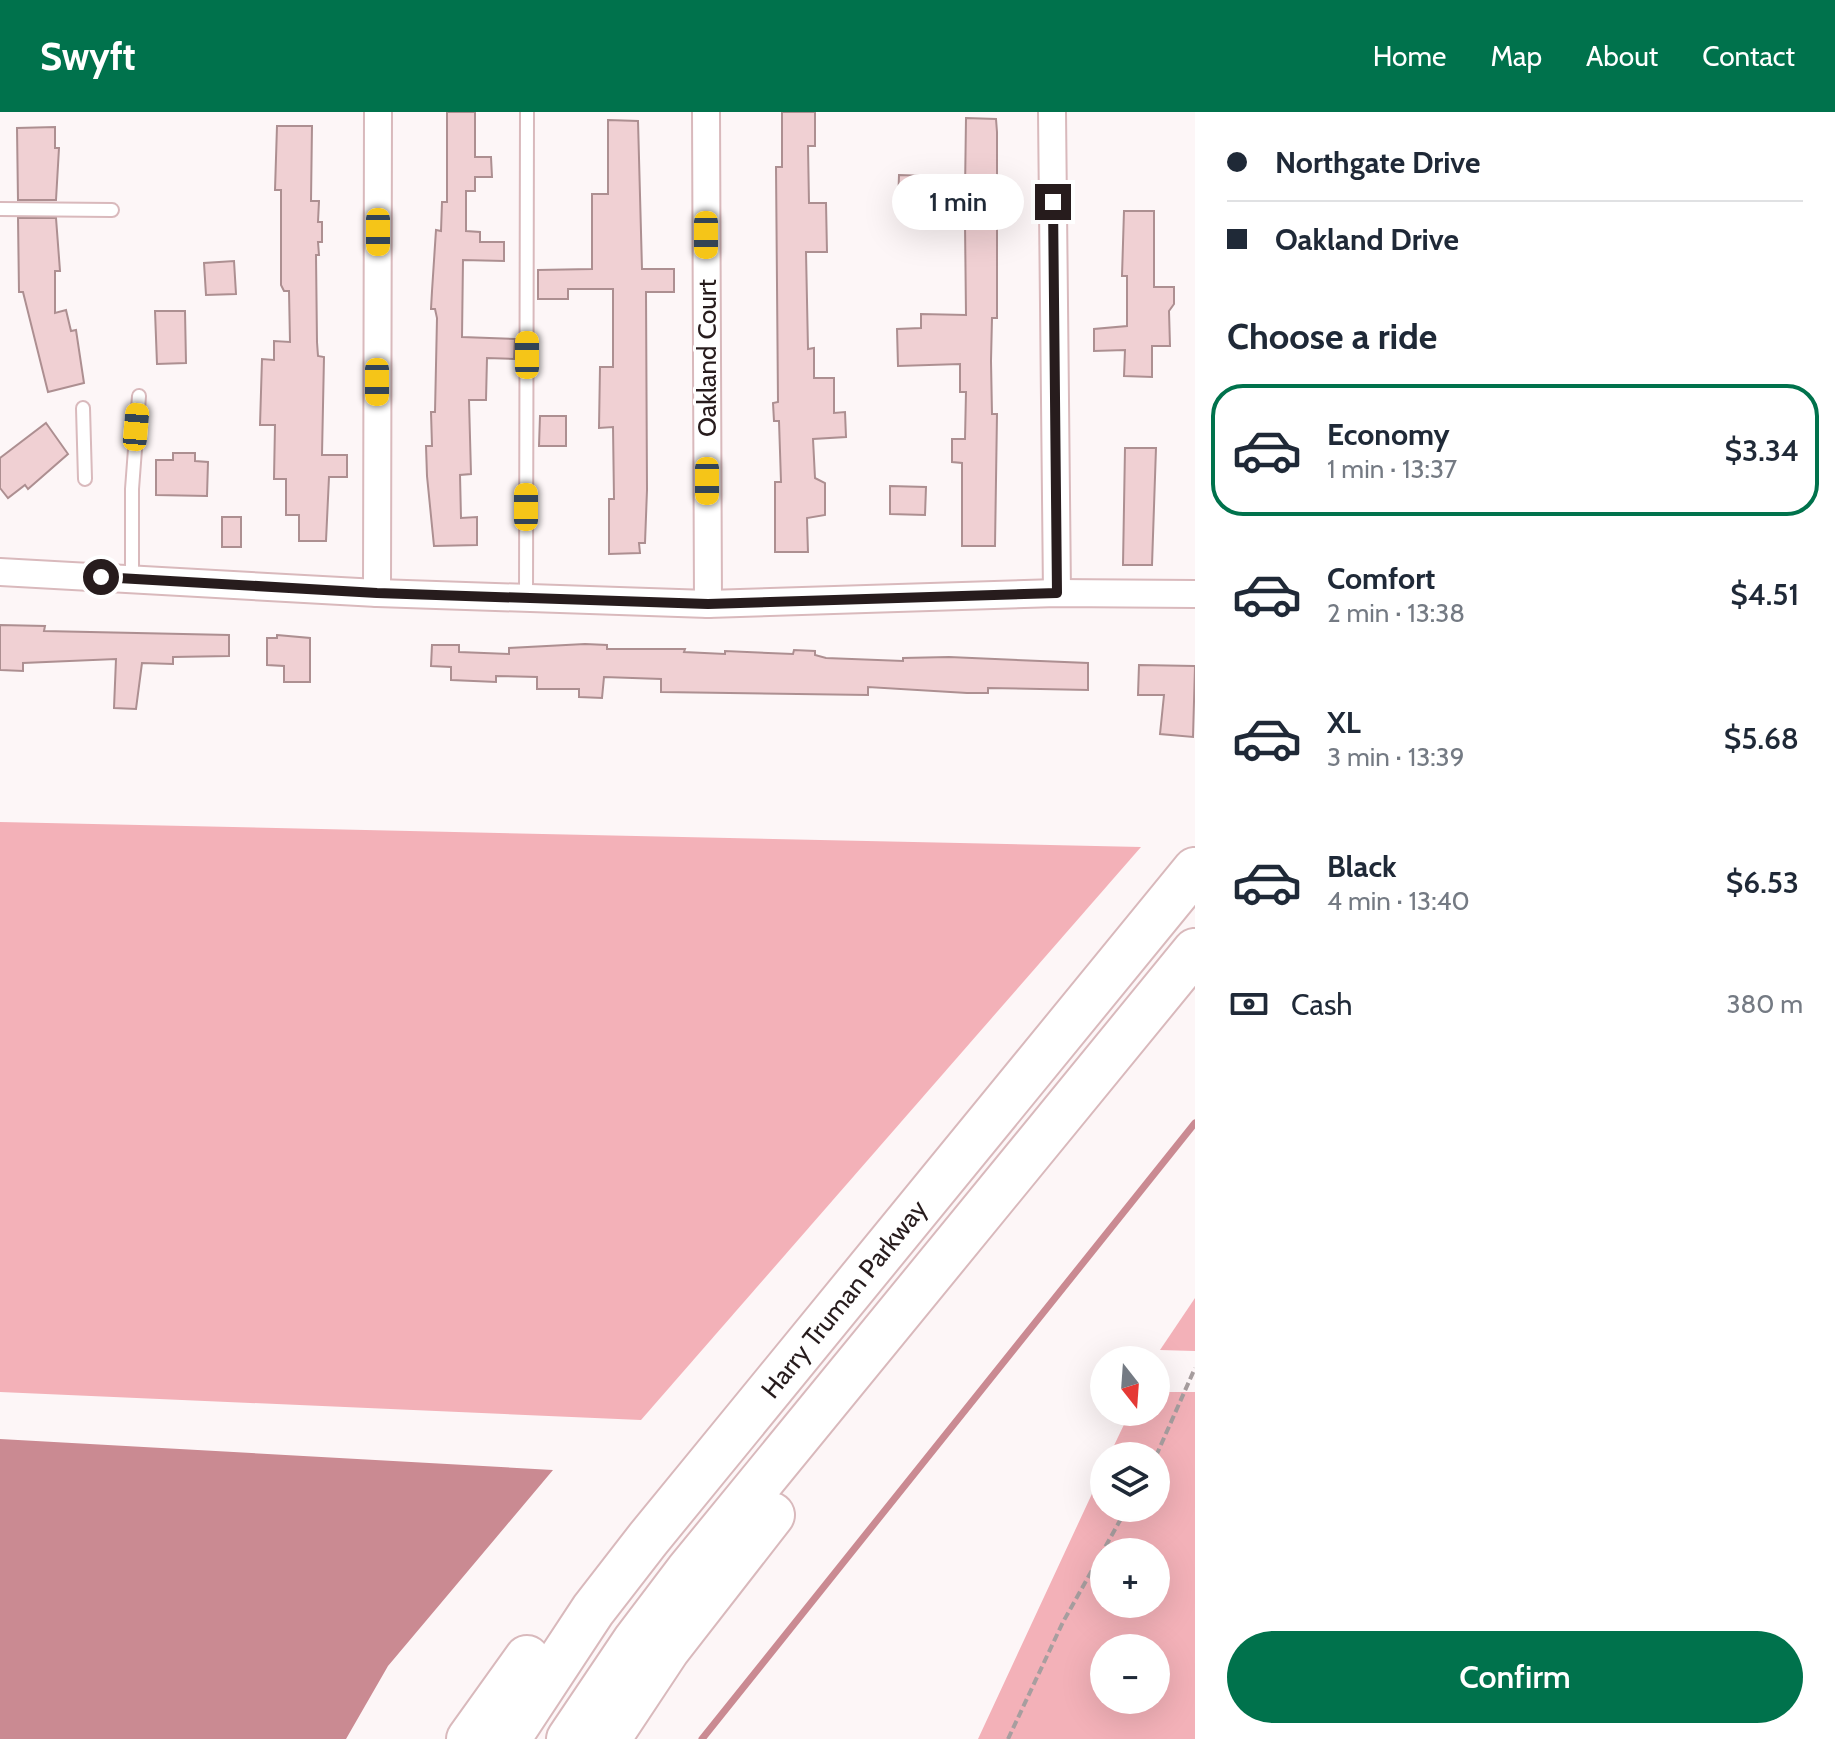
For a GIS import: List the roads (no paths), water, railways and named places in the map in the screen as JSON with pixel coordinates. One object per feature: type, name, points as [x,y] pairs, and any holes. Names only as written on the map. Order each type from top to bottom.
[{"type":"highway","name":"Harry Truman Parkway","points":[[508,1739],[593,1610],[1195,870]]},
{"type":"highway","name":"Harry Truman Parkway","points":[[569,1739],[635,1641],[688,1571],[1195,951]]},
{"type":"highway","points":[[608,1739],[667,1650],[1195,966]]},
{"type":"highway","points":[[469,1739],[562,1612],[764,1396]]},
{"type":"street","points":[[377,593],[378,112]]},
{"type":"street","name":"Oakland Court","points":[[706,112],[708,604]]},
{"type":"street","points":[[1052,112],[1057,593]]},
{"type":"street","points":[[0,572],[377,593],[708,604],[1057,593],[1195,594]]},
{"type":"lane","points":[[526,598],[527,112]]},
{"type":"lane","points":[[0,209],[112,210]]},
{"type":"lane","points":[[132,579],[132,489],[139,396]]},
{"type":"lane","points":[[83,408],[85,479]]},
{"type":"waterway","points":[[702,1739],[1195,1123]]}]
